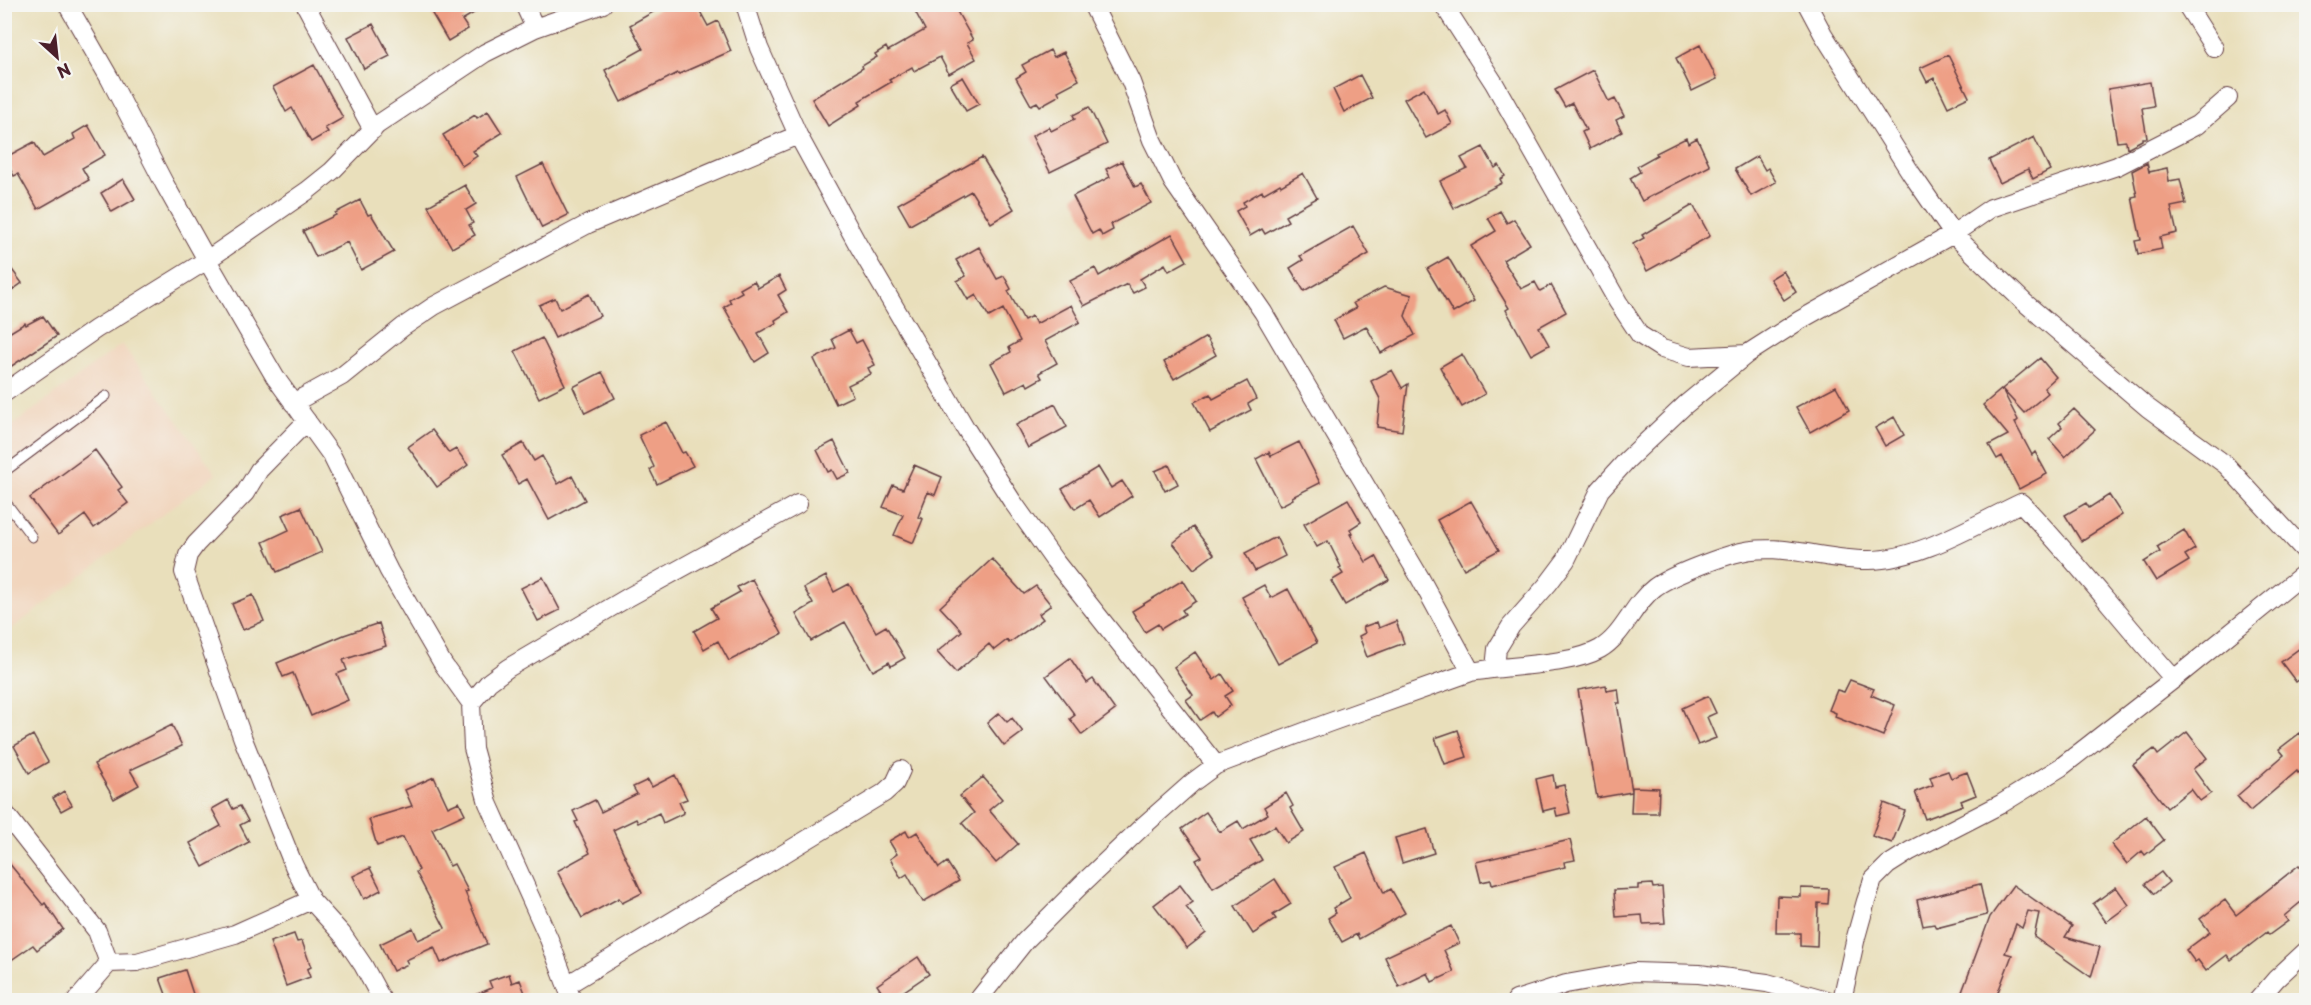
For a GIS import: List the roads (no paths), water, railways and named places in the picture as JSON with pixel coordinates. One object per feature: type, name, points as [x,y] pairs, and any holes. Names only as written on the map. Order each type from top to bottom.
[{"type":"street","points":[[67,4],[207,260],[275,377],[332,456],[389,571],[443,664],[471,703],[473,748],[488,803],[549,939],[569,993],[884,793],[895,783],[901,770]]},
{"type":"street","points":[[305,4],[373,130]]},
{"type":"street","points":[[524,4],[535,28]]},
{"type":"street","points":[[4,393],[96,329],[207,260],[307,191],[332,171],[373,130],[403,107],[485,53],[535,28],[603,4]]},
{"type":"street","points":[[745,4],[759,48],[798,135],[857,243],[966,429],[1012,501],[1054,560],[1216,765]]},
{"type":"street","points":[[1092,4],[1131,82],[1152,140],[1173,182],[1263,312],[1419,576],[1471,672]]},
{"type":"street","points":[[1443,4],[1494,83],[1618,302],[1640,335],[1662,349],[1689,357],[1747,354]]},
{"type":"street","points":[[1808,4],[1823,34],[1911,173],[1953,234],[2024,302],[2148,408],[2226,465],[2307,552]]},
{"type":"street","points":[[2186,4],[2214,48]]},
{"type":"street","points":[[1495,668],[1497,649],[1511,626],[1566,560],[1600,490],[1627,460],[1685,405],[1747,354],[1800,320],[1953,234],[1991,208],[2117,166],[2197,125],[2228,98]]},
{"type":"street","points":[[293,402],[342,376],[403,327],[434,306],[588,224],[798,135]]},
{"type":"street","points":[[307,420],[259,470],[244,493],[196,544],[188,555],[184,572],[243,739],[294,866],[311,900],[342,934],[363,965],[382,1000]]},
{"type":"street","points":[[978,1000],[1025,941],[1081,885],[1141,828],[1216,765],[1471,672],[1559,662],[1598,650],[1614,639],[1627,618],[1654,588],[1735,553],[1772,550],[1869,560],[1896,557],[1926,547],[2021,502],[2174,679]]},
{"type":"street","points":[[471,703],[489,682],[508,668],[627,598],[798,504]]},
{"type":"street","points":[[1842,1000],[1856,937],[1873,880],[1888,865],[1910,851],[2001,804],[2061,766],[2307,572]]},
{"type":"street","points":[[4,812],[97,931],[110,963]]},
{"type":"street","points":[[77,1000],[110,963],[137,962],[235,934],[311,900]]},
{"type":"street","points":[[2258,1000],[2307,951]]},
{"type":"street","points":[[1516,1000],[1566,984],[1634,972],[1699,974],[1767,983],[1827,1000]]},
{"type":"lane","points":[[4,472],[105,396]]},
{"type":"lane","points":[[4,500],[32,537]]}]
